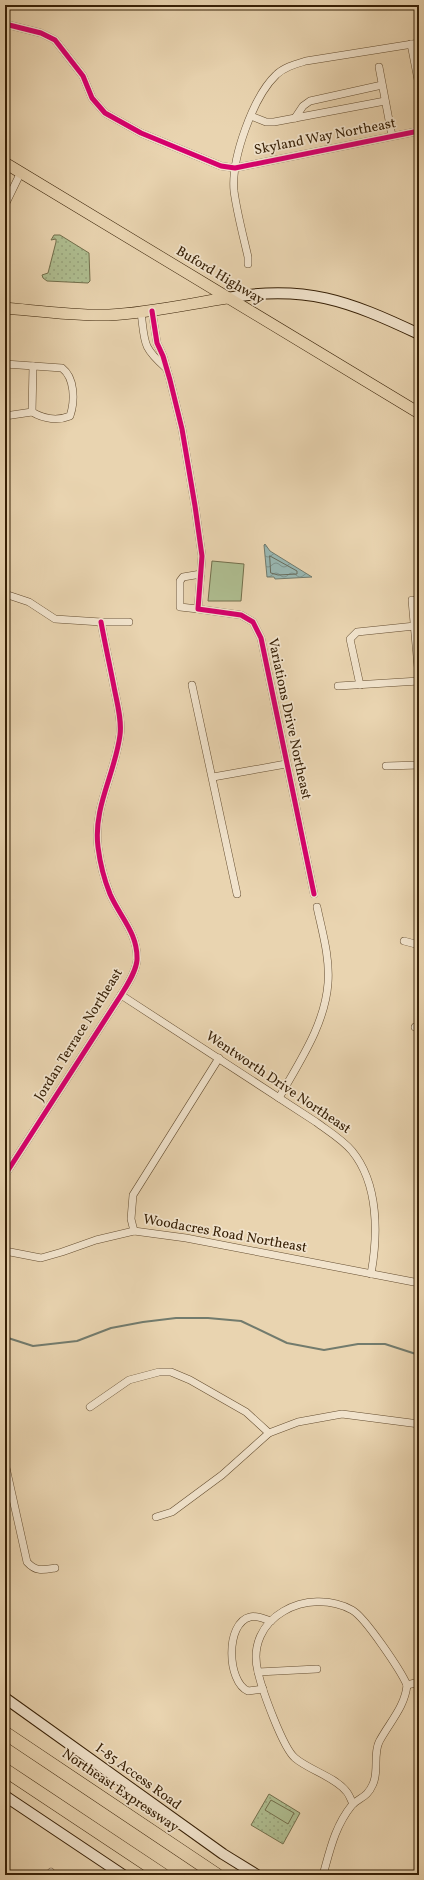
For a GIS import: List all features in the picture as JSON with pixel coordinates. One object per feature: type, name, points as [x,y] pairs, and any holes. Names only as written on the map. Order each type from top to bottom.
[{"type":"highway","name":"Northeast Expressway","points":[[5,1733],[217,1875]]},
{"type":"highway","points":[[5,1770],[163,1875]]},
{"type":"main road","name":"Buford Highway","points":[[5,164],[21,172],[109,227],[419,413]]},
{"type":"main road","points":[[5,308],[91,315],[146,312],[272,292],[320,296],[358,307],[419,334]]},
{"type":"main road","name":"I-85 Access Road","points":[[5,1698],[223,1854],[257,1875]]},
{"type":"main road","points":[[5,1796],[124,1875]]},
{"type":"street","points":[[5,24],[41,33],[55,40],[83,76],[92,98],[105,113],[141,133],[222,166],[235,168]]},
{"type":"street","points":[[248,264],[248,257],[234,190],[235,168],[251,116],[264,90],[276,74],[290,66],[314,60],[419,43]]},
{"type":"street","points":[[411,44],[419,85]]},
{"type":"street","points":[[379,67],[392,136]]},
{"type":"street","points":[[295,118],[303,106],[310,101],[382,85]]},
{"type":"street","points":[[251,116],[266,122],[385,101]]},
{"type":"street","name":"Skyland Way Northeast","points":[[235,168],[419,131]]},
{"type":"street","points":[[5,204],[21,172]]},
{"type":"street","points":[[146,312],[146,346],[151,356],[166,368]]},
{"type":"street","points":[[146,312],[166,368],[182,429],[202,556],[198,609]]},
{"type":"street","points":[[5,364],[62,368],[68,372],[72,380],[73,408],[70,416],[62,419],[41,417],[32,412],[5,416]]},
{"type":"street","points":[[32,412],[33,366]]},
{"type":"street","name":"Variations Drive Northeast","points":[[201,574],[183,577],[180,581],[180,607],[241,615],[253,622],[261,638],[314,894]]},
{"type":"street","points":[[5,594],[29,602],[55,619],[129,622]]},
{"type":"street","points":[[338,686],[419,680],[412,600]]},
{"type":"street","name":"Jordan Terrace Northeast","points":[[5,1175],[121,996],[132,976],[137,961],[136,945],[129,925],[110,894],[102,868],[98,846],[99,807],[118,748],[120,733],[119,713],[101,622]]},
{"type":"street","points":[[360,684],[350,639],[357,632],[414,626]]},
{"type":"street","points":[[192,685],[237,894]]},
{"type":"street","points":[[213,777],[286,764]]},
{"type":"street","points":[[386,766],[419,765]]},
{"type":"street","points":[[279,1098],[311,1042],[323,1011],[328,983],[327,960],[317,907]]},
{"type":"street","points":[[404,941],[419,945]]},
{"type":"street","name":"Wentworth Drive Northeast","points":[[121,996],[219,1058],[339,1138],[352,1151],[368,1181],[373,1212],[376,1236],[371,1274]]},
{"type":"street","points":[[134,1231],[132,1218],[133,1196],[219,1058]]},
{"type":"street","name":"Woodacres Road Northeast","points":[[5,1251],[41,1258],[104,1238],[134,1231],[186,1238],[419,1284]]},
{"type":"street","points":[[90,1407],[129,1380],[159,1372],[171,1372],[190,1380],[246,1412],[269,1434]]},
{"type":"street","points":[[156,1517],[172,1512],[222,1475],[269,1434],[298,1422],[342,1414],[419,1424]]},
{"type":"street","points":[[5,1463],[27,1562],[33,1569],[41,1571],[55,1568]]},
{"type":"street","points":[[323,1875],[334,1835],[353,1804],[365,1797],[372,1787],[376,1776],[379,1743],[397,1714],[408,1685],[398,1666],[354,1611],[330,1602],[307,1602],[285,1610],[271,1621],[262,1635],[258,1648],[258,1672],[284,1745],[294,1757],[342,1787],[348,1793],[353,1804]]},
{"type":"street","points":[[263,1689],[248,1691],[242,1688],[239,1684],[233,1663],[232,1641],[239,1625],[250,1616],[271,1621]]},
{"type":"street","points":[[258,1672],[317,1669]]},
{"type":"street","points":[[408,1685],[419,1682]]},
{"type":"green space","points":[[54,235],[60,235],[89,253],[90,281],[88,283],[47,281],[43,278],[42,275],[48,273],[56,242],[56,239],[51,240]]},
{"type":"green space","points":[[212,561],[244,564],[241,601],[208,601]]},
{"type":"green space","points":[[269,1794],[300,1813],[283,1844],[251,1825]]},
{"type":"green space","points":[[271,1800],[294,1813],[288,1824],[265,1810]]},
{"type":"water","points":[[265,544],[270,551],[312,577],[275,579],[274,577],[267,577]]},
{"type":"waterway","points":[[5,1337],[33,1346],[77,1341],[111,1328],[143,1322],[176,1318],[208,1318],[241,1321],[287,1343],[324,1350],[358,1344],[385,1344],[419,1355]]},
{"type":"cycle path","points":[[5,24],[41,33],[55,40],[83,76],[92,98],[105,113],[141,133],[221,166],[235,168],[419,131]]},
{"type":"cycle path","points":[[152,311],[157,343],[163,356],[170,380],[182,429],[195,506],[202,556],[198,609],[241,615],[253,622],[261,638],[314,894]]},
{"type":"cycle path","points":[[5,1175],[121,995],[131,978],[137,960],[137,950],[132,933],[114,902],[106,883],[102,871],[98,847],[97,832],[101,804],[114,763],[120,735],[119,711],[101,622]]}]
